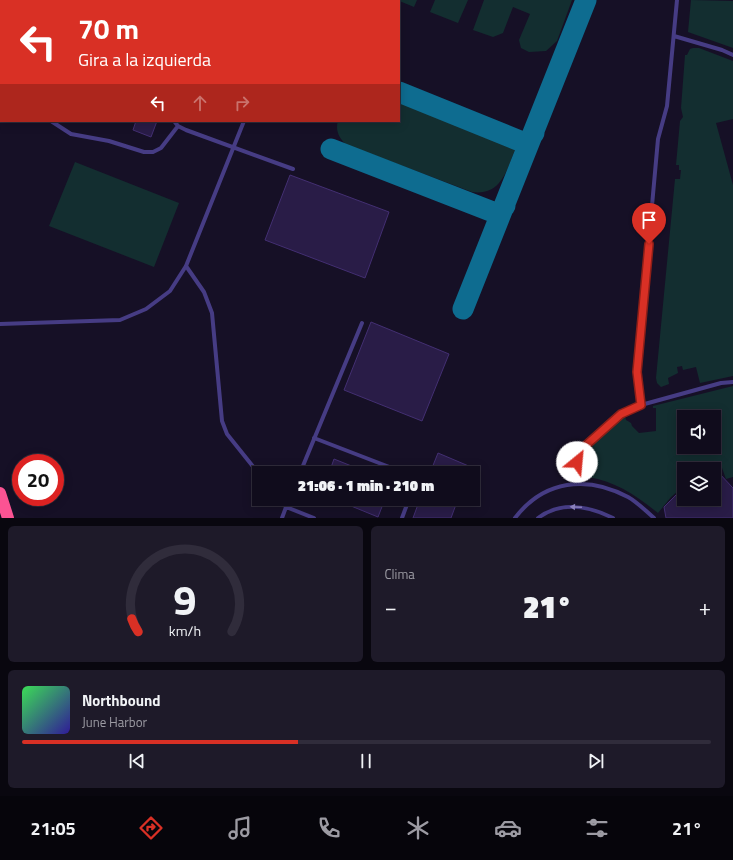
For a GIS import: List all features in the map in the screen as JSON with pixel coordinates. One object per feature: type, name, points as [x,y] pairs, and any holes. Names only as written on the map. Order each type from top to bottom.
[{"type":"highway","points":[[0,493],[8,518]]},
{"type":"lane","points":[[674,0],[676,13]]},
{"type":"lane","points":[[641,405],[637,372],[658,140],[668,106],[677,0]]},
{"type":"lane","points":[[674,36],[722,50],[733,55]]},
{"type":"lane","points":[[53,122],[71,134],[109,141],[144,152],[153,152],[161,148],[178,126]]},
{"type":"lane","points":[[175,122],[178,126],[186,130],[292,169]]},
{"type":"lane","points":[[0,324],[120,320],[146,309],[170,291],[186,266],[244,122]]},
{"type":"lane","points":[[186,266],[204,292],[212,313],[222,421],[227,434],[253,466]]},
{"type":"lane","points":[[303,466],[362,323]]},
{"type":"lane","points":[[578,484],[577,462],[581,451],[621,414],[641,405],[721,383],[733,382]]},
{"type":"lane","points":[[314,438],[387,466]]},
{"type":"lane","points":[[515,518],[535,498],[549,490],[578,484],[593,484],[609,488],[629,497],[654,518]]},
{"type":"lane","points":[[402,518],[406,506]]},
{"type":"lane","points":[[538,518],[551,510],[562,507],[576,506],[591,509],[613,518]]},
{"type":"lane","points":[[282,518],[286,508],[314,518]]},
{"type":"green space","points":[[400,0],[417,0],[414,7],[400,1]]},
{"type":"green space","points":[[435,0],[468,0],[458,23],[430,12]]},
{"type":"green space","points":[[484,0],[572,0],[557,41],[546,51],[529,52],[521,48],[519,40],[530,14],[513,7],[503,33],[493,37],[473,30]]},
{"type":"green space","points":[[691,0],[733,1],[733,48],[688,32]]},
{"type":"green space","points":[[699,48],[733,61],[733,119],[716,123],[733,185],[733,376],[700,383],[696,367],[683,370],[682,366],[677,367],[678,373],[668,378],[669,384],[661,387],[657,383],[656,378],[675,179],[680,179],[681,170],[679,170],[679,165],[676,165],[680,121],[683,117],[681,108],[685,55],[687,55],[690,49]]},
{"type":"green space","points":[[400,100],[516,147],[506,172],[497,185],[490,190],[472,192],[347,145],[337,131],[338,122],[400,122]]},
{"type":"green space","points":[[75,162],[179,203],[154,267],[49,226]]},
{"type":"green space","points":[[733,386],[733,477],[726,479],[721,468],[721,462],[677,462],[677,492],[658,513],[641,500],[617,486],[598,479],[588,477],[587,479],[582,476],[581,471],[583,457],[586,452],[602,435],[625,416],[626,420],[631,423],[639,433],[656,431],[656,408],[653,408],[653,406]]},
{"type":"building","points":[[136,122],[157,122],[151,137],[133,130]]},
{"type":"building","points":[[290,175],[389,212],[365,278],[265,240]]},
{"type":"building","points":[[371,322],[449,354],[422,421],[344,390]]},
{"type":"building","points":[[438,453],[469,466],[433,466]]},
{"type":"building","points":[[334,459],[352,466],[332,466]]},
{"type":"building","points":[[721,475],[733,488],[733,518],[666,518],[664,507],[677,494],[677,506],[721,506]]},
{"type":"building","points":[[351,506],[382,506],[378,517]]},
{"type":"building","points":[[417,506],[455,506],[451,518],[413,518]]},
{"type":"taxiway","points":[[463,309],[586,0]]},
{"type":"taxiway","points":[[400,92],[520,141],[528,140],[534,133]]},
{"type":"taxiway","points":[[331,149],[493,212],[501,211],[505,206]]},
{"type":"route","points":[[577,462],[584,447],[621,414],[641,405],[637,372],[649,244]]}]
